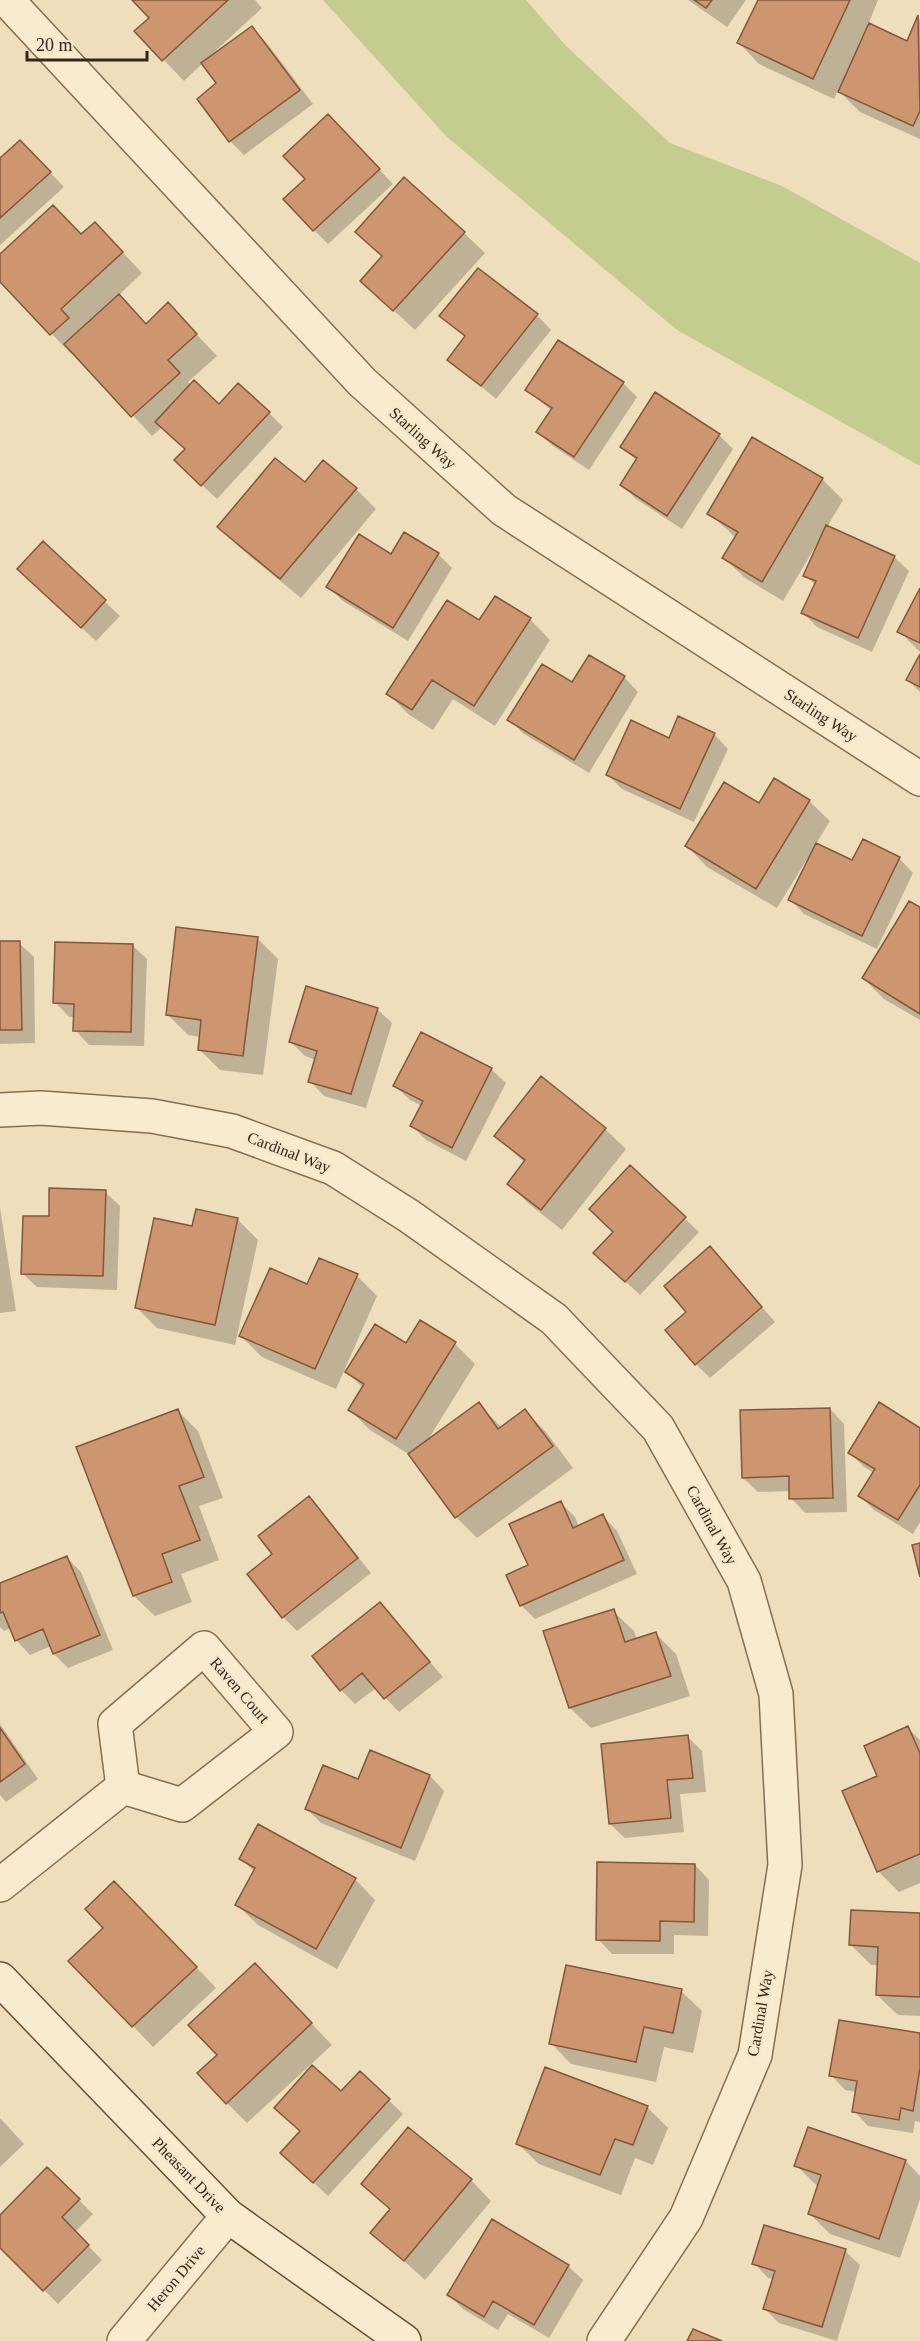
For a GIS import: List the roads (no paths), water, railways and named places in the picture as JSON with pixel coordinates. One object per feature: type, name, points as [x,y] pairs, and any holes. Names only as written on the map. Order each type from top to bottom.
[{"type":"street","name":"Starling Way","points":[[7,0],[362,382],[504,510],[920,779]]},
{"type":"street","name":"Cardinal Way","points":[[0,1110],[40,1108],[152,1116],[231,1131],[333,1168],[390,1204],[554,1319],[658,1428],[744,1581],[776,1694],[785,1865],[755,2055],[686,2218],[604,2341]]},
{"type":"street","name":"Raven Court","points":[[204,1648],[276,1732],[182,1805],[123,1787],[115,1724],[204,1648]]},
{"type":"street","points":[[0,1885],[123,1787]]},
{"type":"street","name":"Pheasant Drive","points":[[0,1979],[228,2216],[404,2341]]},
{"type":"street","name":"Heron Drive","points":[[124,2341],[228,2216]]}]
